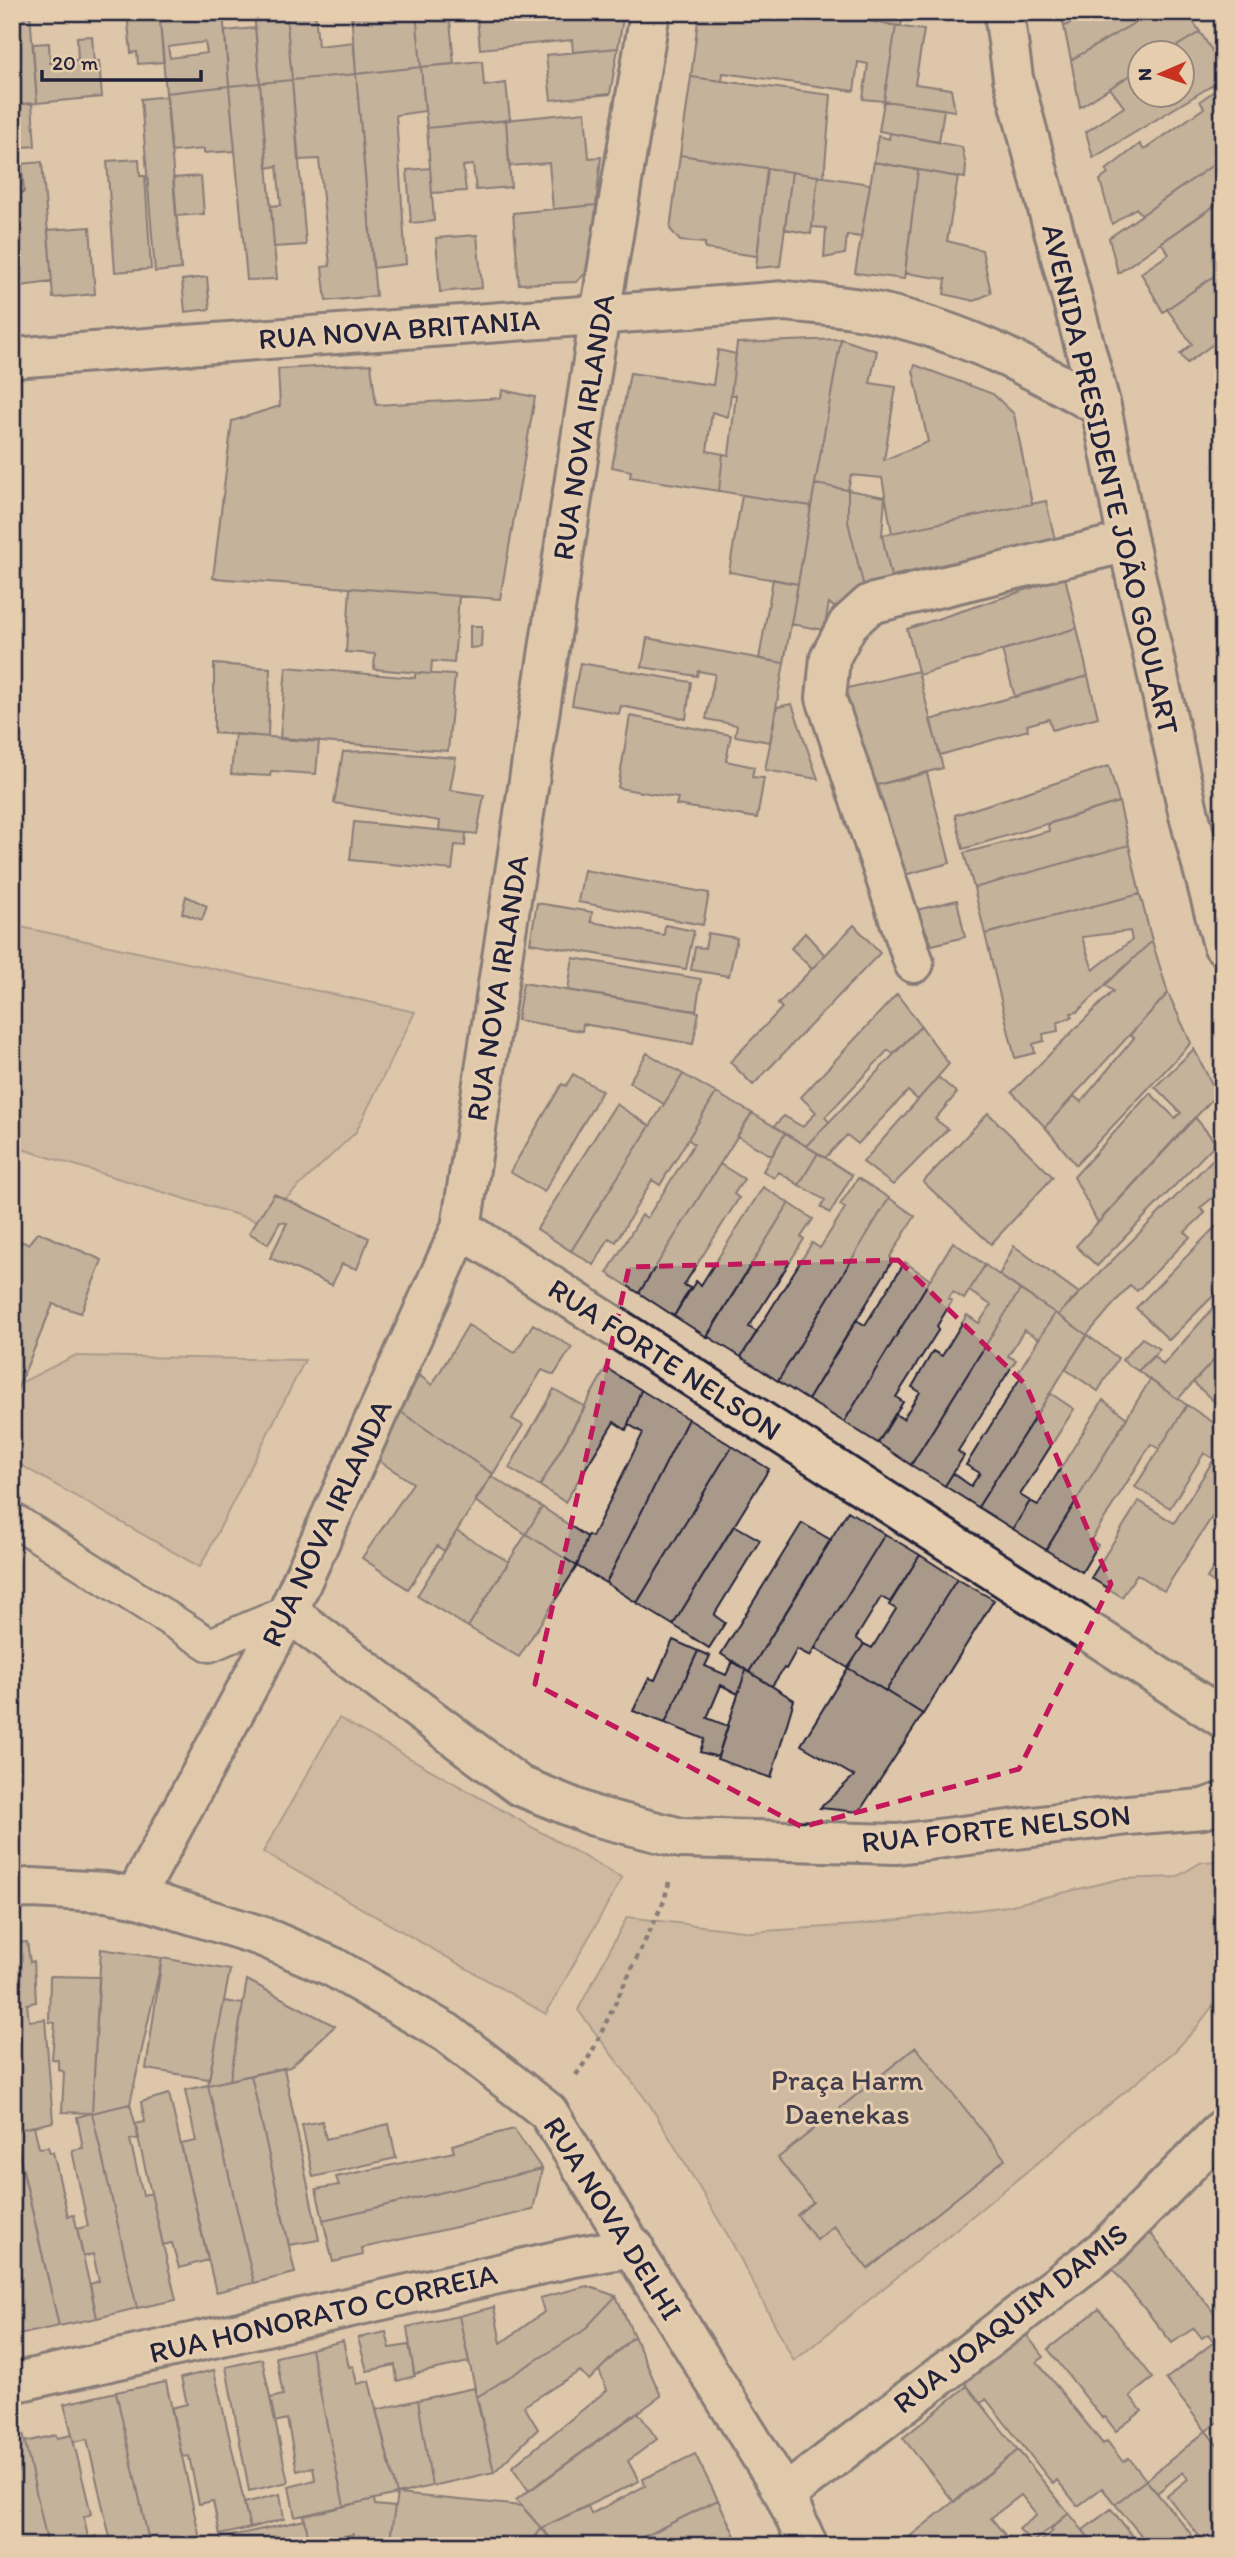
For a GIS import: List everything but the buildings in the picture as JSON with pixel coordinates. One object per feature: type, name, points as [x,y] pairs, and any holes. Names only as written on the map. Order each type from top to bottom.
[{"type":"street","name":"RUA NOVA IRLANDA","points":[[135,1897],[288,1612],[460,1228],[600,314],[650,12]]},
{"type":"street","name":"AVENIDA PRESIDENTE JOÃO GOULART","points":[[1004,12],[1013,78],[1101,407],[1189,815],[1223,944]]},
{"type":"street","name":"RUA NOVA BRITANIA","points":[[12,358],[785,301],[863,309],[921,323],[1028,365],[1101,407]]},
{"type":"street","points":[[914,963],[826,698],[830,658],[848,624],[870,604],[1128,542]]},
{"type":"street","name":"RUA FORTE NELSON","points":[[460,1228],[1223,1718]]},
{"type":"street","name":"RUA FORTE NELSON","points":[[288,1612],[520,1786],[594,1816],[681,1838],[897,1844],[1128,1815],[1203,1809],[1223,1802]]},
{"type":"street","name":"RUA NOVA DELHI","points":[[12,1889],[45,1888],[135,1897],[261,1936],[333,1967],[447,2033],[548,2112],[785,2495],[808,2546]]},
{"type":"street","name":"RUA JOAQUIM DAMIS","points":[[785,2495],[1106,2248],[1223,2129]]},
{"type":"street","name":"RUA HONORATO CORREIA","points":[[12,2383],[575,2257],[634,2247]]},
{"type":"lane","points":[[12,1519],[210,1645],[288,1612]]},
{"type":"path","points":[[548,2112],[591,2054],[664,1901],[681,1838]]},
{"type":"highlighted area","points":[[898,1260],[1026,1385],[1111,1584],[1019,1769],[802,1827],[535,1684],[629,1267]]},
{"type":"green space","points":[[12,925],[415,1012],[356,1132],[261,1222],[12,1146]]},
{"type":"green space","points":[[74,1356],[305,1360],[200,1567],[12,1460],[12,1387]]},
{"type":"green space","points":[[339,1718],[622,1878],[546,2014],[263,1852]]},
{"type":"green space","name":"Praça Harm Daenekas","points":[[1223,1861],[1223,1992],[1196,2028],[1175,2051],[794,2361],[730,2239],[650,2105],[578,2010],[627,1917],[752,1932],[857,1925],[1008,1906],[1120,1879],[1176,1877],[1202,1862]]}]
